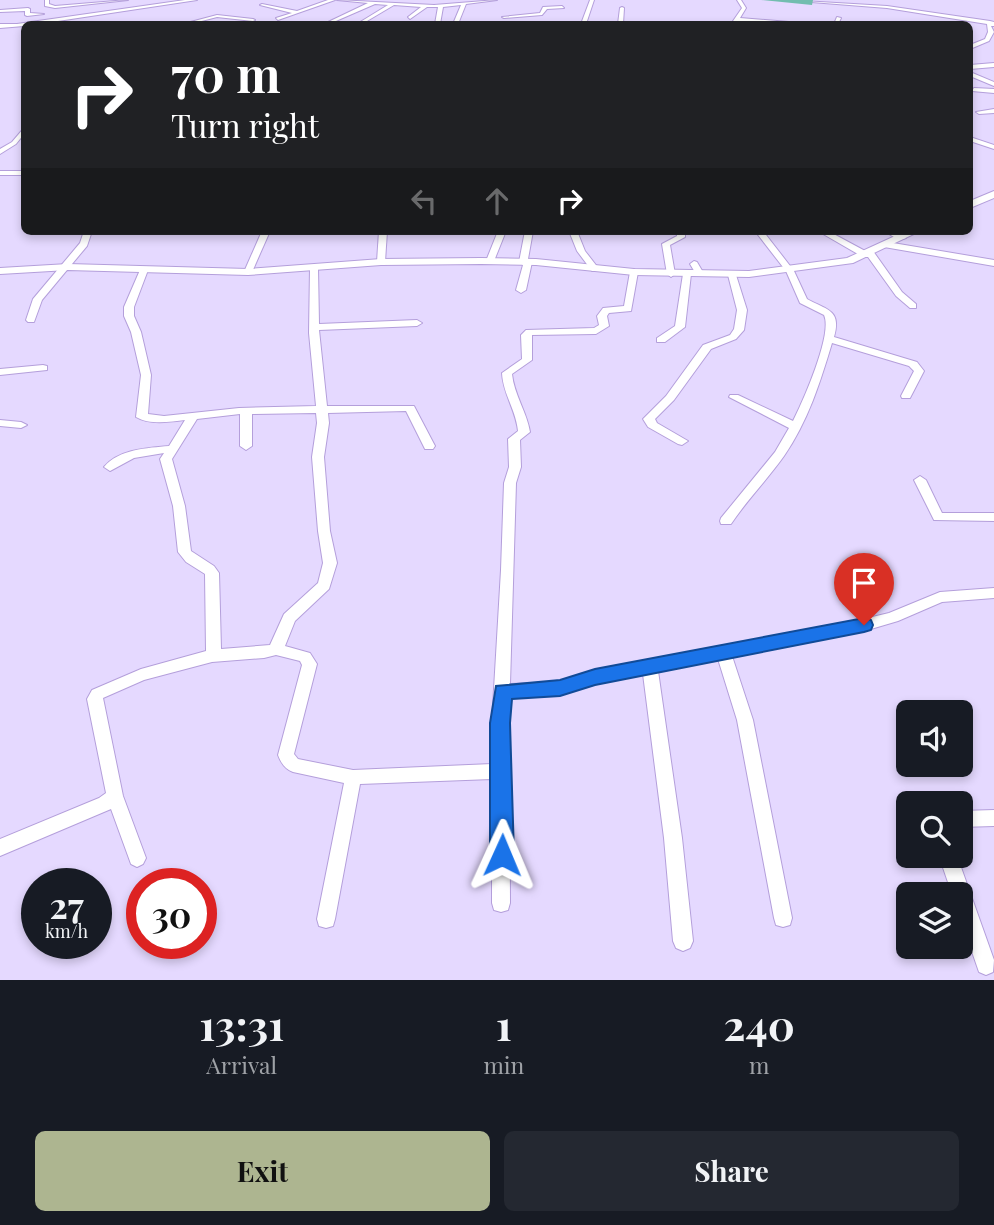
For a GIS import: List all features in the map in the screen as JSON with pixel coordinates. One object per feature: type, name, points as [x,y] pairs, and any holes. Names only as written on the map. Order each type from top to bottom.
[{"type":"street","points":[[0,0],[6,0]]},
{"type":"street","points":[[47,0],[47,5],[52,7],[133,9],[195,0]]},
{"type":"street","points":[[0,17],[126,0],[133,9]]},
{"type":"street","points":[[277,21],[333,0]]},
{"type":"street","points":[[339,0],[425,6],[499,1]]},
{"type":"street","points":[[333,21],[386,0]]},
{"type":"street","points":[[409,5],[416,0]]},
{"type":"street","points":[[584,21],[592,0]]},
{"type":"street","points":[[736,21],[744,8],[740,0]]},
{"type":"street","points":[[788,0],[887,8],[992,23]]},
{"type":"street","points":[[273,2],[262,5],[296,12]]},
{"type":"street","points":[[364,21],[393,4]]},
{"type":"street","points":[[458,21],[464,4]]},
{"type":"street","points":[[410,18],[425,6]]},
{"type":"street","points":[[438,21],[441,6]]},
{"type":"street","points":[[33,21],[79,7]]},
{"type":"street","points":[[503,21],[509,10],[562,7]]},
{"type":"street","points":[[504,17],[542,14],[545,8]]},
{"type":"street","points":[[620,21],[622,8]]},
{"type":"street","points":[[0,11],[28,9],[27,15]]},
{"type":"street","points":[[933,21],[952,10]]},
{"type":"street","points":[[197,21],[215,16],[262,20]]},
{"type":"street","points":[[224,21],[236,18]]},
{"type":"street","points":[[973,46],[987,40],[991,32],[988,26],[992,23]]},
{"type":"street","points":[[0,26],[21,25]]},
{"type":"street","points":[[973,67],[994,65]]},
{"type":"street","points":[[973,67],[994,73]]},
{"type":"street","points":[[973,75],[994,84]]},
{"type":"street","points":[[974,90],[994,91]]},
{"type":"street","points":[[984,91],[992,99]]},
{"type":"street","points":[[979,111],[994,111]]},
{"type":"street","points":[[0,152],[14,143],[21,134]]},
{"type":"street","points":[[973,140],[994,147]]},
{"type":"street","points":[[14,143],[21,143]]},
{"type":"street","points":[[0,173],[21,173]]},
{"type":"street","points":[[973,204],[994,194]]},
{"type":"street","points":[[31,320],[38,299],[84,244],[87,235]]},
{"type":"street","points":[[248,272],[264,235]]},
{"type":"street","points":[[380,262],[383,235]]},
{"type":"street","points":[[490,261],[500,235]]},
{"type":"street","points":[[521,290],[529,235]]},
{"type":"street","points":[[575,235],[581,251],[595,269]]},
{"type":"street","points":[[671,274],[666,244],[681,235]]},
{"type":"street","points":[[726,521],[796,427],[823,360],[832,320],[829,314],[803,300],[790,271],[762,235]]},
{"type":"street","points":[[830,235],[868,254],[899,294],[913,306]]},
{"type":"street","points":[[896,235],[902,238]]},
{"type":"street","points":[[0,271],[63,267],[248,272],[380,262],[490,261],[634,272],[671,274],[694,271],[732,275],[790,271],[841,263],[868,254],[908,235]]},
{"type":"street","points":[[887,245],[994,263]]},
{"type":"street","points":[[276,649],[289,618],[324,585],[329,575],[330,563],[317,457],[323,423],[314,327],[314,268]]},
{"type":"street","points":[[144,270],[129,307],[129,316],[136,332],[146,375],[140,414],[144,418],[193,417],[246,411],[410,408],[429,446]]},
{"type":"street","points":[[661,340],[680,327],[694,271]]},
{"type":"street","points":[[501,902],[500,771],[510,483],[515,467],[514,439],[524,432],[524,418],[511,398],[507,373],[527,360],[526,335],[529,332],[596,331],[604,326],[602,316],[607,310],[628,309],[634,272]]},
{"type":"street","points":[[682,441],[652,425],[649,419],[670,398],[707,347],[733,337],[739,330],[742,310],[732,275]]},
{"type":"street","points":[[314,327],[416,323]]},
{"type":"street","points":[[828,338],[913,364],[919,371],[906,396]]},
{"type":"street","points":[[0,372],[43,368]]},
{"type":"street","points":[[734,397],[796,427]]},
{"type":"street","points":[[246,411],[246,446]]},
{"type":"street","points":[[193,417],[166,459],[179,506],[188,557],[210,569],[212,573],[214,657]]},
{"type":"street","points":[[0,423],[21,425]]},
{"type":"street","points":[[110,467],[114,462],[135,455],[170,449]]},
{"type":"street","points":[[920,480],[938,517],[994,517]]},
{"type":"street","points":[[503,691],[560,688],[595,677],[864,625],[893,617],[940,597],[994,593]]},
{"type":"street","points":[[137,858],[115,796],[96,699],[97,694],[162,669],[226,654],[266,653],[276,649],[305,657],[310,664],[286,755],[293,765],[353,777],[500,771]]},
{"type":"street","points":[[723,653],[745,720],[783,918]]},
{"type":"street","points":[[650,668],[673,838],[683,941]]},
{"type":"street","points":[[326,919],[353,777]]},
{"type":"street","points":[[0,848],[106,804],[115,796]]},
{"type":"street","points":[[973,819],[994,818]]},
{"type":"street","points":[[973,928],[986,965]]},
{"type":"route","points":[[502,855],[500,723],[503,691],[528,692],[560,688],[595,677],[864,625]]}]
